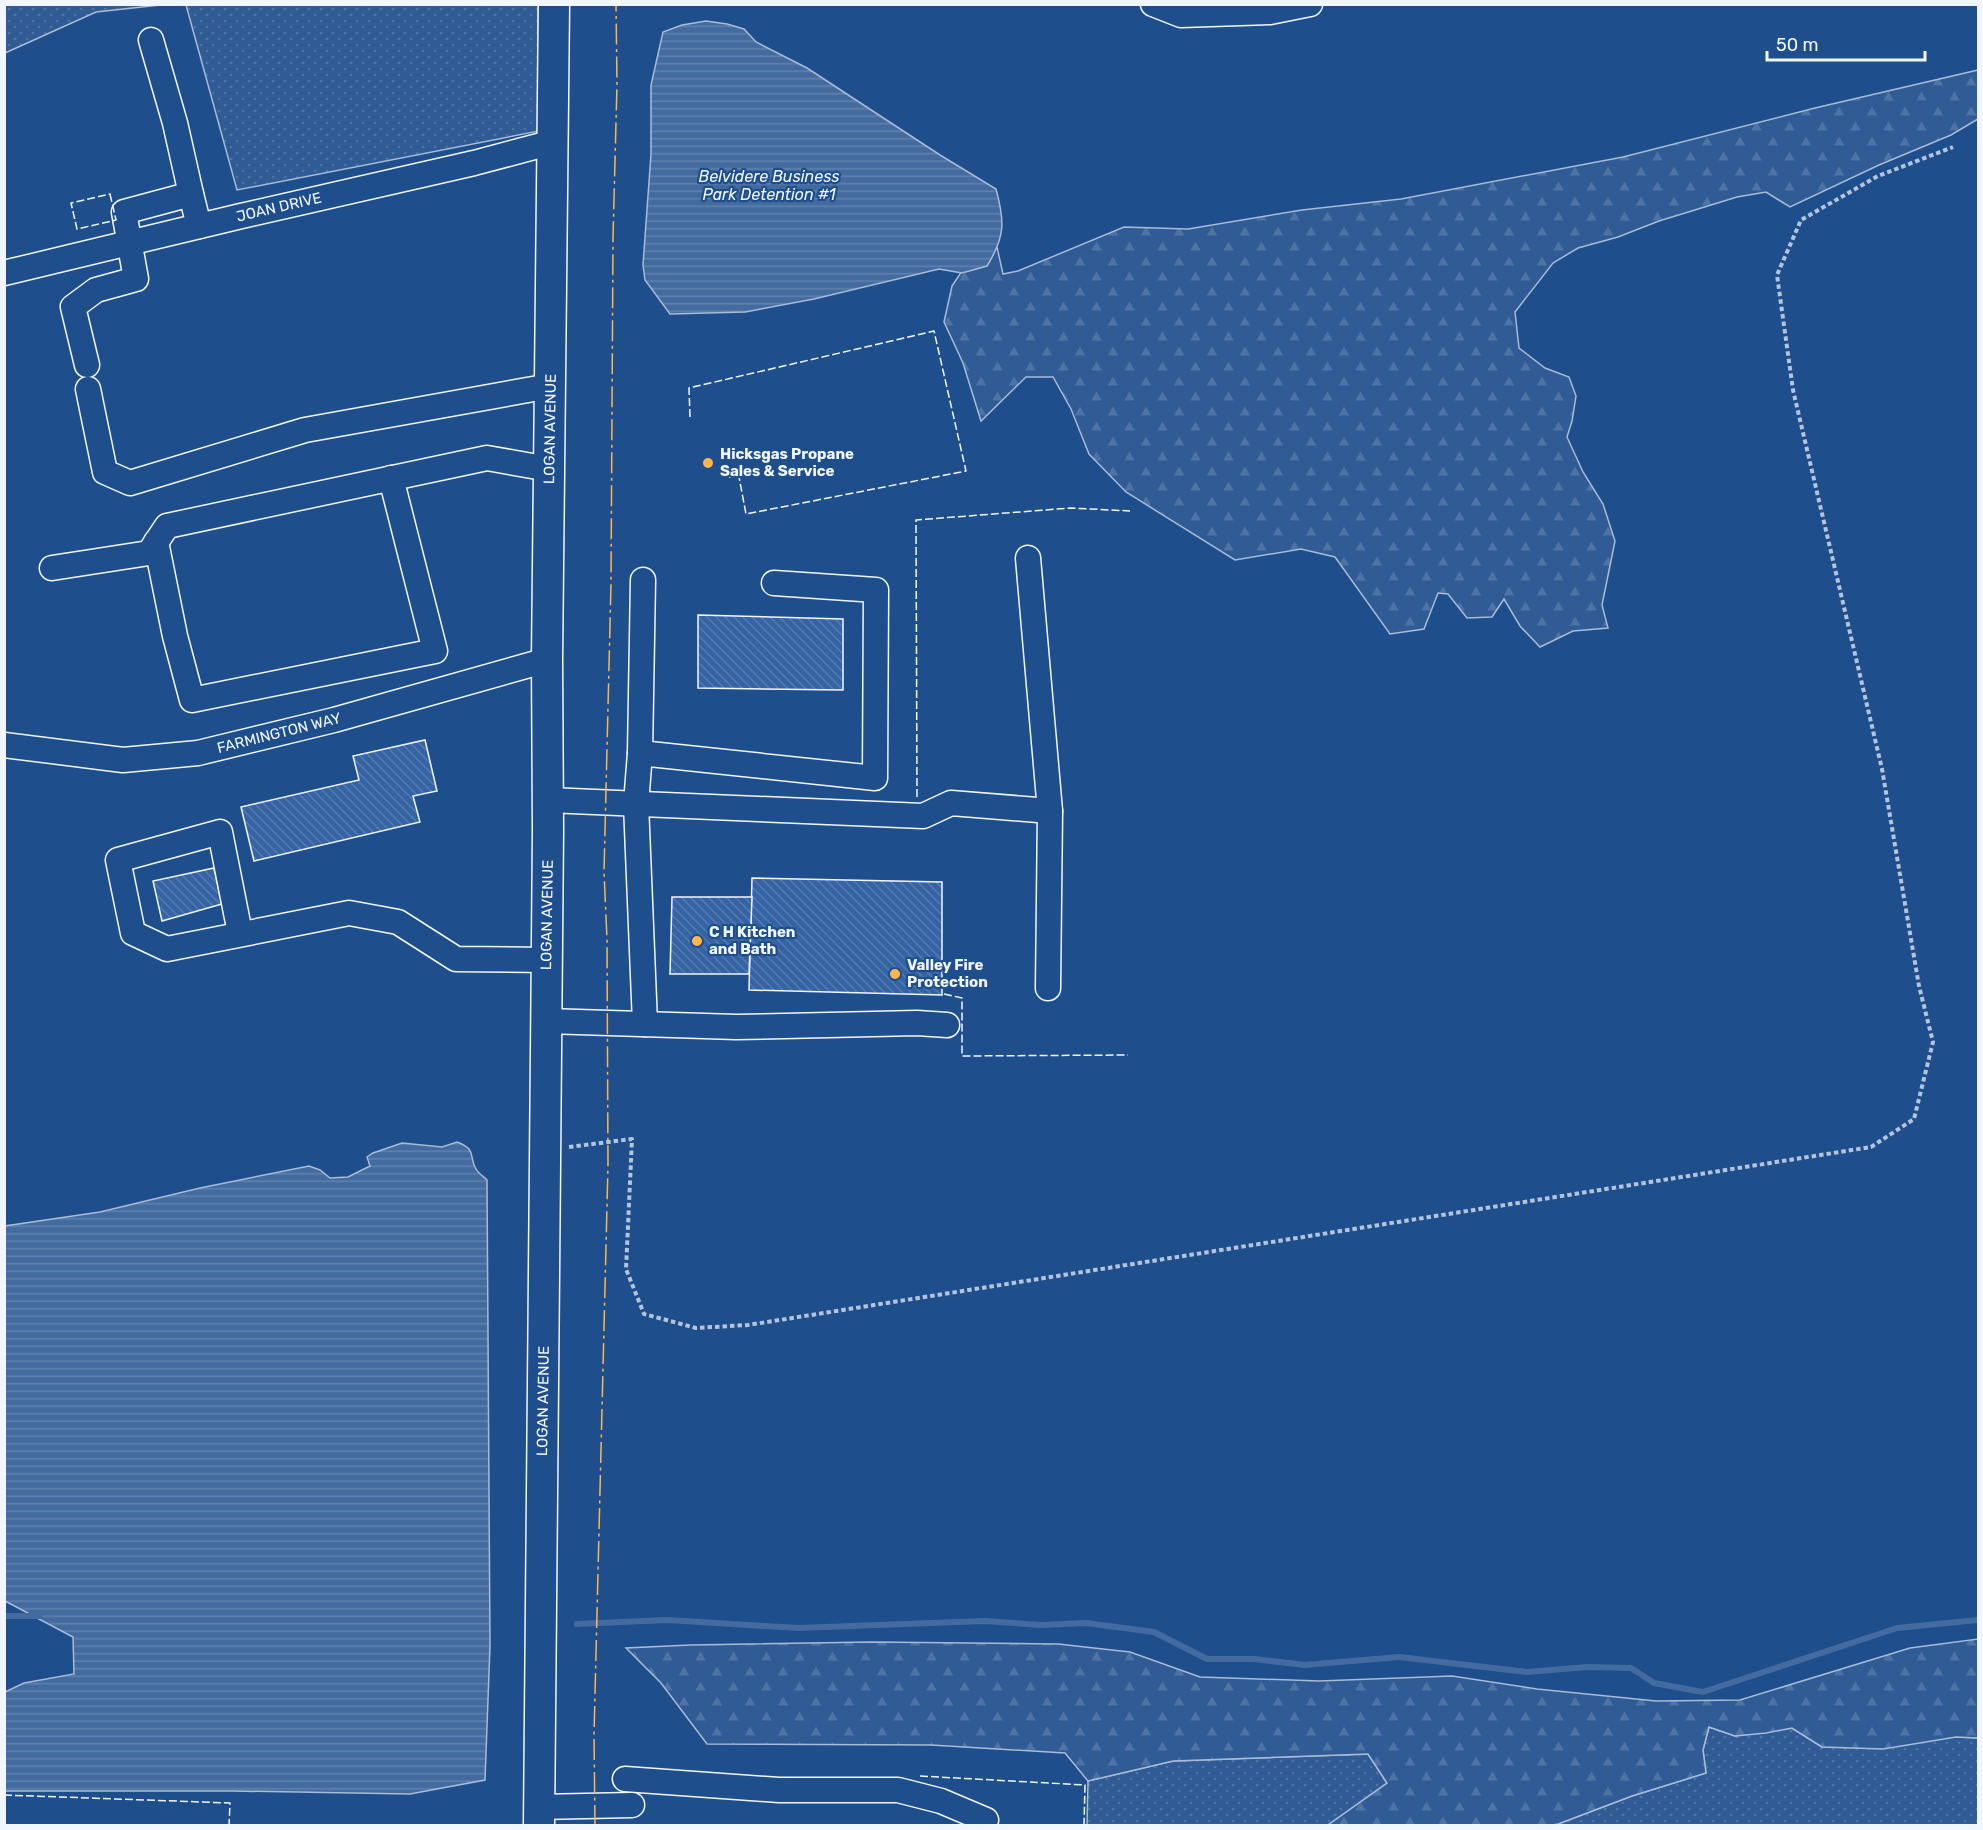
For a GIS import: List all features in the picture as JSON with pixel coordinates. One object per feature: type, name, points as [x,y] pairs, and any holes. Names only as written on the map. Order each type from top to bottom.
[{"type":"main road","name":"LOGAN AVENUE","points":[[539,1816],[554,4]]},
{"type":"street","points":[[1153,4],[1181,15],[1270,12],[1310,4]]},
{"type":"street","points":[[152,40],[175,123],[199,226]]},
{"type":"street","name":"JOAN DRIVE","points":[[4,273],[474,163],[553,142]]},
{"type":"street","points":[[87,365],[73,307],[96,290],[136,279],[124,212],[191,194]]},
{"type":"street","points":[[88,389],[105,472],[130,483],[304,430],[550,386]]},
{"type":"street","points":[[52,568],[149,553],[167,526],[487,458],[549,469]]},
{"type":"street","points":[[156,542],[175,636],[192,700],[435,651],[391,478]]},
{"type":"street","points":[[1028,558],[1050,811],[1048,988]]},
{"type":"street","points":[[643,580],[640,753],[636,804],[645,1024]]},
{"type":"street","points":[[640,753],[875,778],[876,590],[774,583]]},
{"type":"street","name":"FARMINGTON WAY","points":[[4,745],[123,760],[198,753],[334,720],[547,660]]},
{"type":"street","points":[[548,800],[923,816],[951,803],[1050,811]]},
{"type":"street","points":[[240,933],[220,832],[118,860],[133,933],[167,949],[349,913],[398,922],[456,959],[547,960]]},
{"type":"street","points":[[546,1021],[736,1027],[917,1023],[947,1025]]},
{"type":"street","points":[[626,1779],[779,1790],[898,1790],[941,1801],[986,1820]]},
{"type":"street","points":[[539,1816],[632,1806]]},
{"type":"path","points":[[545,1150],[632,1139],[626,1269],[644,1314],[696,1328],[759,1323],[1871,1147],[1914,1119],[1934,1042],[1919,986],[1882,769],[1793,390],[1777,275],[1801,220],[1878,176],[1953,147]]},
{"type":"green space","points":[[5,4],[160,5],[96,12],[5,53]]},
{"type":"green space","points":[[186,5],[538,5],[539,131],[237,190]]},
{"type":"green space","points":[[1978,70],[1978,119],[1951,135],[1879,165],[1790,207],[1766,192],[1737,197],[1578,248],[1553,263],[1515,312],[1519,348],[1545,368],[1569,377],[1576,396],[1567,437],[1583,472],[1603,504],[1615,541],[1602,605],[1608,628],[1573,631],[1540,647],[1520,626],[1504,599],[1492,617],[1467,618],[1448,594],[1438,593],[1424,629],[1390,634],[1335,557],[1301,549],[1235,560],[1126,492],[1089,454],[1071,409],[1053,377],[1026,377],[981,421],[963,363],[944,322],[952,286],[962,271],[997,247],[1003,274],[1018,271],[1124,227],[1188,229],[1302,210],[1401,199],[1623,157],[1815,108]]},
{"type":"green space","points":[[1978,1639],[1978,1738],[1956,1737],[1883,1749],[1822,1747],[1792,1728],[1735,1736],[1709,1727],[1703,1750],[1706,1773],[1547,1826],[1328,1825],[1387,1783],[1368,1754],[1173,1761],[1088,1781],[1065,1753],[931,1745],[707,1744],[661,1683],[626,1648],[871,1642],[1058,1644],[1130,1652],[1200,1677],[1319,1681],[1452,1676],[1537,1689],[1656,1701],[1740,1700],[1910,1648]]},
{"type":"green space","points":[[1709,1727],[1735,1736],[1792,1728],[1822,1747],[1956,1737],[1978,1738],[1978,1825],[1547,1826],[1706,1773],[1703,1750]]},
{"type":"green space","points":[[1368,1754],[1387,1783],[1328,1825],[1087,1826],[1088,1781],[1173,1761]]},
{"type":"water","name":"Belvidere Business Park Detention #1","points":[[706,21],[744,29],[756,42],[807,68],[996,189],[1002,229],[993,256],[987,266],[962,273],[939,269],[814,299],[745,312],[670,314],[645,280],[643,265],[651,154],[651,85],[663,32],[682,25]]},
{"type":"water","points":[[457,1142],[468,1148],[476,1169],[487,1180],[490,1646],[485,1780],[410,1794],[5,1791],[5,1692],[24,1683],[74,1674],[73,1637],[5,1601],[5,1226],[100,1212],[200,1188],[309,1166],[320,1170],[330,1178],[348,1177],[370,1166],[367,1157],[373,1153],[402,1143],[442,1147]]},
{"type":"building","points":[[698,615],[843,619],[843,690],[698,688]]},
{"type":"building","points":[[425,740],[437,791],[413,796],[420,822],[254,861],[241,807],[359,780],[353,756]]},
{"type":"building","points":[[214,868],[222,904],[162,921],[153,881]]},
{"type":"building","points":[[752,878],[942,882],[942,995],[749,990]]},
{"type":"building","points":[[672,897],[752,897],[749,974],[670,974]]},
{"type":"waterway","points":[[4,1616],[40,1616]]},
{"type":"waterway","points":[[577,1624],[667,1620],[798,1628],[985,1621],[1041,1625],[1086,1623],[1154,1632],[1207,1659],[1254,1659],[1305,1665],[1399,1657],[1527,1672],[1587,1667],[1631,1668],[1654,1683],[1703,1692],[1897,1628],[1978,1620]]},
{"type":"fence","points":[[110,194],[116,220],[77,229],[71,203],[110,194]]},
{"type":"fence","points":[[690,417],[689,388],[934,331],[966,471],[746,514],[739,477],[729,477]]},
{"type":"fence","points":[[917,797],[916,520],[1071,508],[1130,511]]},
{"type":"fence","points":[[944,994],[962,998],[962,1056],[1128,1055]]},
{"type":"fence","points":[[920,1776],[1085,1785],[1084,1826]]},
{"type":"fence","points":[[4,1795],[230,1803],[229,1826]]},
{"type":"power","points":[[595,1826],[594,1735],[608,1165],[607,939],[604,872],[611,584],[616,4]]},
{"type":"place","name":"Hicksgas Propane Sales & Service","points":[[708,463]]},
{"type":"place","name":"C H Kitchen and Bath","points":[[697,941]]},
{"type":"place","name":"Valley Fire Protection","points":[[895,974]]}]
